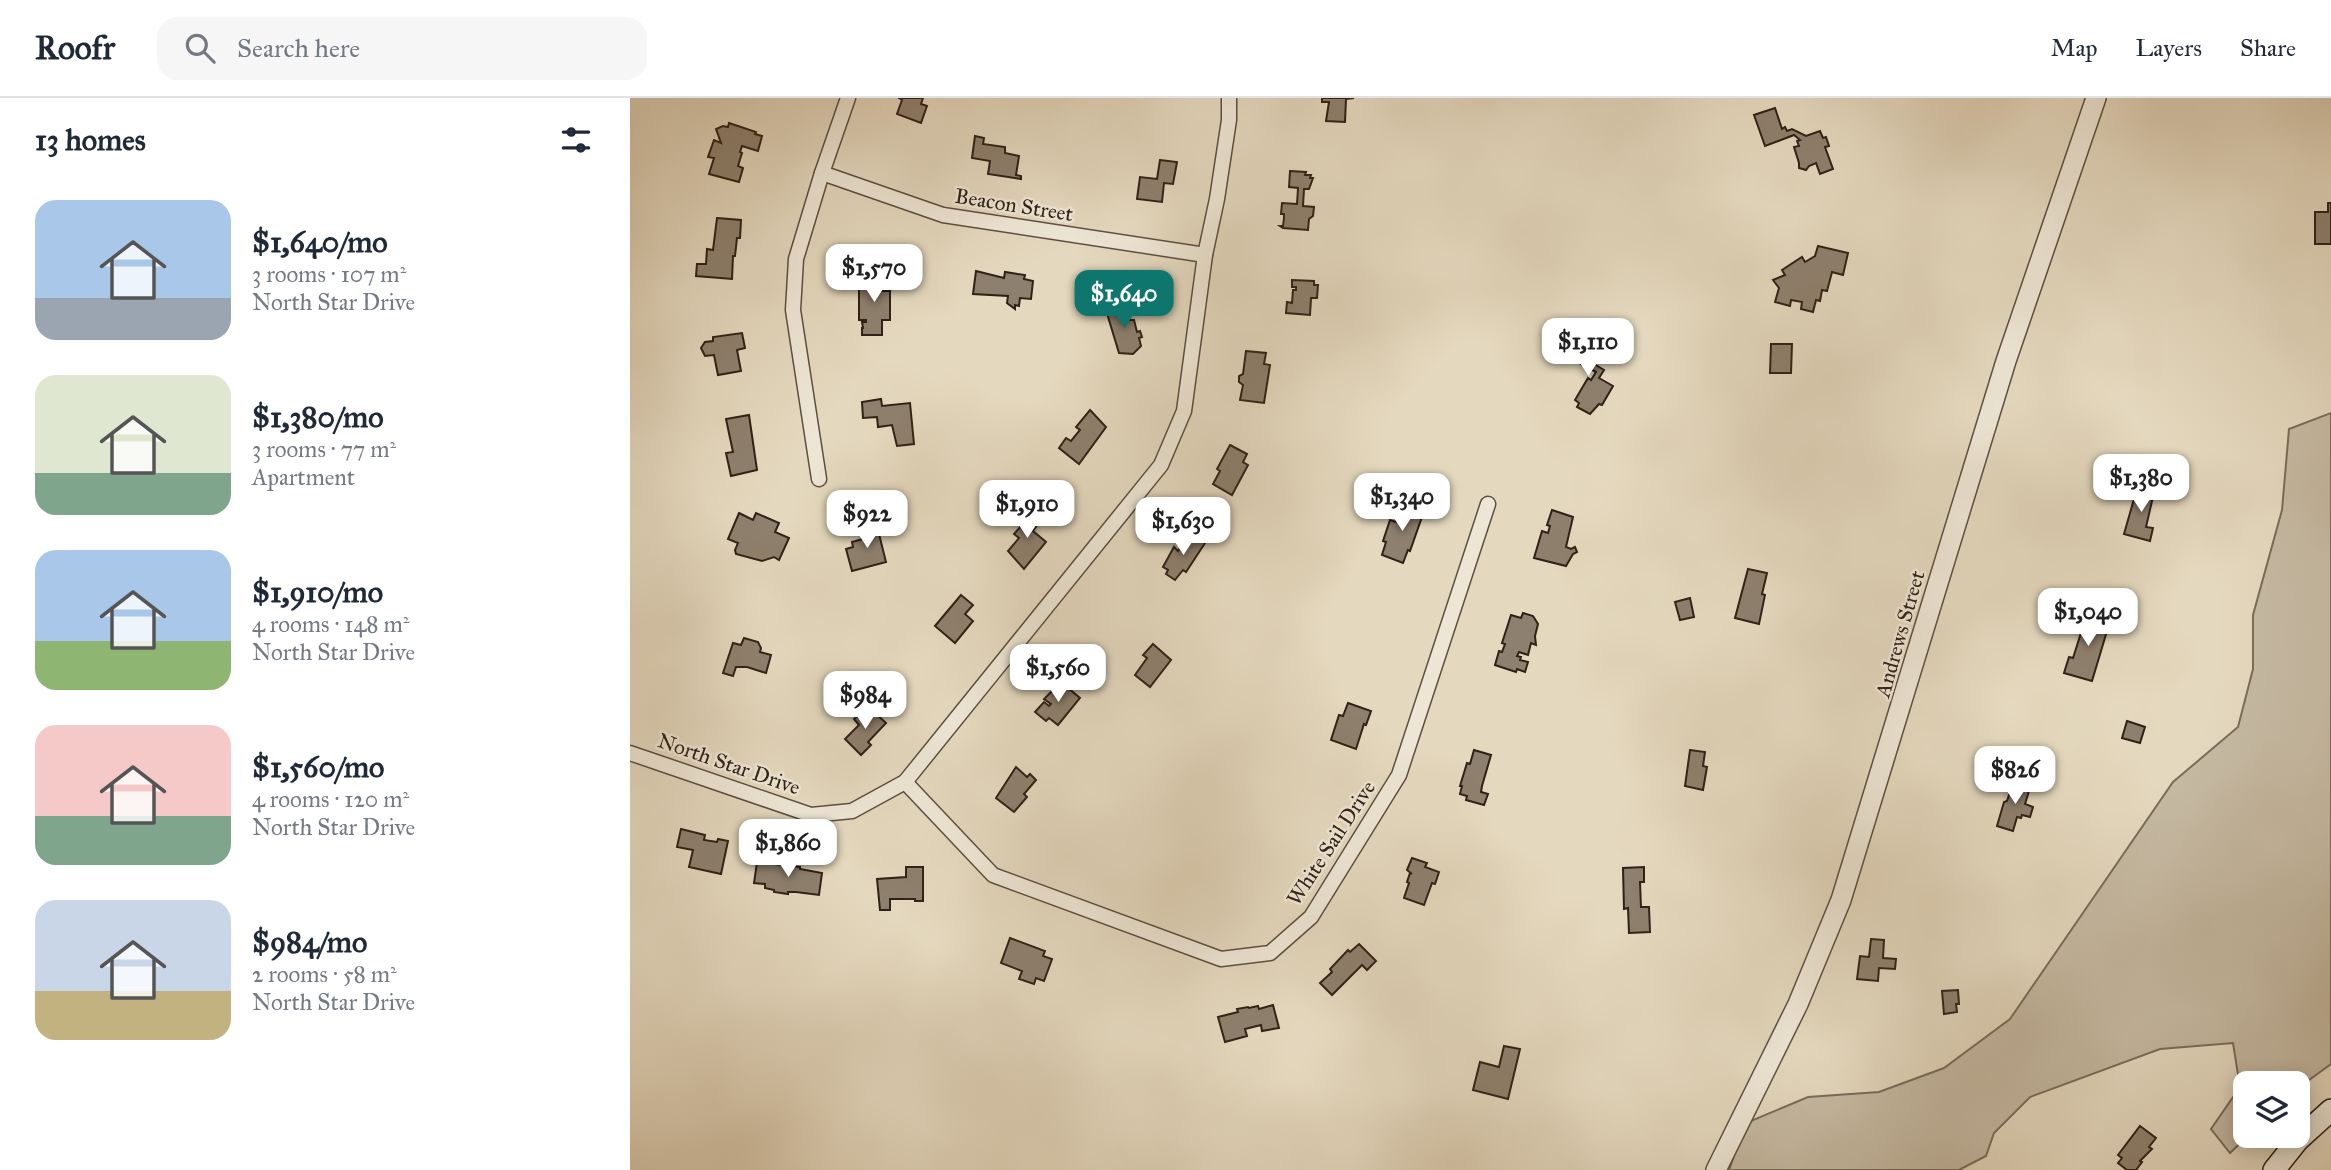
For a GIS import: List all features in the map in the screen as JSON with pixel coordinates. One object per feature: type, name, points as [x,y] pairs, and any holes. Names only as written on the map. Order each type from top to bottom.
[{"type":"main road","points":[[2274,1170],[2298,1140],[2331,1110]]},
{"type":"street","points":[[819,479],[793,310],[796,259],[848,98]]},
{"type":"street","name":"North Star Drive","points":[[630,753],[811,815],[852,811],[905,782],[1161,465],[1184,411],[1205,255],[1229,120],[1229,98]]},
{"type":"street","name":"Andrews Street","points":[[1716,1170],[1798,1004],[1841,900],[2006,361],[2096,98]]},
{"type":"street","name":"Beacon Street","points":[[822,173],[943,215],[1205,255]]},
{"type":"street","name":"White Sail Drive","points":[[905,782],[993,875],[1221,959],[1270,953],[1311,918],[1399,775],[1488,504]]},
{"type":"shaded area","points":[[2331,413],[2331,1064],[2310,1079],[2310,1071],[2237,1071],[2233,1043],[2160,1049],[2030,1097],[1994,1133],[1986,1156],[1959,1170],[1729,1170],[1746,1123],[1808,1097],[1879,1092],[1944,1068],[2010,1019],[2173,782],[2238,727],[2253,669],[2253,615],[2282,510],[2289,429]]},
{"type":"shaded area","points":[[2233,1097],[2233,1148],[2235,1148],[2230,1153],[2211,1129]]},
{"type":"building","points":[[899,98],[923,98],[921,104],[927,106],[921,123],[897,114],[902,100]]},
{"type":"building","points":[[1322,98],[1354,98],[1346,99],[1345,122],[1326,121],[1329,102],[1322,102]]},
{"type":"building","points":[[1775,108],[1782,129],[1792,129],[1806,136],[1820,131],[1823,138],[1826,137],[1829,146],[1825,147],[1833,169],[1820,174],[1816,163],[1806,170],[1799,168],[1794,147],[1799,146],[1797,141],[1800,140],[1794,135],[1765,146],[1754,115]]},
{"type":"building","points":[[729,123],[762,136],[758,151],[742,146],[738,166],[743,168],[739,182],[709,174],[714,158],[708,157],[714,140],[721,143],[716,129],[728,127]]},
{"type":"building","points":[[975,136],[984,138],[983,144],[1005,147],[1005,153],[1019,156],[1016,175],[1021,176],[1021,179],[988,174],[990,161],[972,158]]},
{"type":"building","points":[[1160,160],[1177,162],[1173,184],[1164,183],[1162,202],[1137,199],[1140,177],[1157,179]]},
{"type":"building","points":[[1290,171],[1306,172],[1305,175],[1311,175],[1310,178],[1313,178],[1309,189],[1304,189],[1303,206],[1314,207],[1308,230],[1280,226],[1283,226],[1284,218],[1284,214],[1281,214],[1282,203],[1297,204],[1298,188],[1289,187]]},
{"type":"building","points":[[2328,203],[2331,203],[2331,244],[2315,244],[2315,212],[2328,212]]},
{"type":"building","points":[[717,218],[741,220],[740,238],[737,238],[733,256],[732,279],[696,276],[697,264],[706,264],[707,249],[713,250]]},
{"type":"building","points":[[1818,246],[1848,253],[1843,275],[1832,272],[1827,291],[1822,290],[1820,301],[1816,300],[1813,312],[1801,309],[1802,302],[1791,300],[1790,306],[1775,302],[1779,288],[1773,280],[1785,275],[1782,270],[1802,257],[1805,262],[1815,256]]},
{"type":"building","points":[[976,271],[1004,278],[1005,272],[1025,275],[1024,279],[1033,281],[1031,299],[1020,298],[1019,306],[1015,305],[1015,309],[1007,303],[1008,296],[973,294]]},
{"type":"building","points":[[864,272],[883,272],[882,291],[890,291],[890,320],[882,320],[882,335],[862,335],[862,322],[866,320],[859,320],[859,284],[865,284],[865,278],[861,278]]},
{"type":"building","points":[[1292,280],[1314,281],[1314,285],[1318,285],[1317,298],[1311,298],[1310,315],[1286,313],[1287,302],[1292,303],[1293,290],[1296,290],[1296,287],[1292,287]]},
{"type":"building","points":[[1125,303],[1130,320],[1134,320],[1137,332],[1140,331],[1142,337],[1139,338],[1141,346],[1133,354],[1119,353],[1106,310]]},
{"type":"building","points":[[742,333],[745,348],[737,350],[741,371],[718,375],[714,355],[705,356],[701,348],[705,342],[713,341],[713,337]]},
{"type":"building","points":[[1569,337],[1592,351],[1586,359],[1604,370],[1599,378],[1613,386],[1602,405],[1599,404],[1590,414],[1577,407],[1579,403],[1575,400],[1588,378],[1591,380],[1596,372],[1566,356],[1568,354],[1561,350]]},
{"type":"building","points":[[1771,344],[1792,344],[1791,373],[1770,373]]},
{"type":"building","points":[[1246,351],[1266,353],[1264,364],[1270,365],[1264,403],[1240,400],[1243,385],[1239,382],[1239,376],[1243,374]]},
{"type":"building","points":[[881,399],[882,406],[910,403],[914,444],[897,446],[892,425],[878,427],[877,417],[863,418],[862,402]]},
{"type":"building","points":[[1090,410],[1106,427],[1079,464],[1059,448],[1066,438],[1071,441],[1080,430],[1076,427]]},
{"type":"building","points":[[749,415],[757,470],[731,476],[726,453],[733,452],[726,419]]},
{"type":"building","points":[[1230,445],[1247,454],[1243,462],[1248,465],[1232,495],[1213,484],[1220,471],[1217,469]]},
{"type":"building","points":[[2138,485],[2155,488],[2146,527],[2153,528],[2150,541],[2124,534]]},
{"type":"building","points":[[1404,504],[1424,511],[1403,563],[1382,555],[1386,542],[1383,541],[1390,520],[1396,522]]},
{"type":"building","points":[[1030,509],[1042,519],[1033,531],[1046,542],[1024,569],[1008,551],[1019,538],[1014,534],[1024,523],[1021,521]]},
{"type":"building","points":[[1552,510],[1573,517],[1566,547],[1575,547],[1577,552],[1566,566],[1534,558],[1542,531],[1548,533],[1550,526],[1547,525]]},
{"type":"building","points":[[739,513],[753,520],[756,513],[779,523],[775,532],[789,538],[779,560],[774,557],[762,561],[736,554],[738,543],[728,539]]},
{"type":"building","points":[[877,526],[886,562],[852,571],[846,549],[853,547],[852,542],[863,539],[861,530]]},
{"type":"building","points":[[1191,533],[1205,543],[1186,572],[1183,570],[1175,580],[1166,574],[1168,570],[1163,567],[1174,547],[1178,551]]},
{"type":"building","points":[[1748,569],[1767,573],[1759,624],[1735,618]]},
{"type":"building","points":[[961,595],[973,605],[965,614],[973,621],[955,643],[935,626]]},
{"type":"building","points":[[1690,598],[1694,617],[1680,620],[1675,602]]},
{"type":"building","points":[[1523,613],[1533,616],[1538,624],[1536,645],[1531,643],[1528,655],[1519,652],[1517,656],[1521,657],[1520,660],[1528,662],[1525,672],[1517,669],[1516,672],[1495,665],[1499,651],[1502,652],[1505,644],[1502,643],[1511,615],[1521,618]]},
{"type":"building","points":[[2087,614],[2110,621],[2092,681],[2064,673],[2069,657],[2073,658]]},
{"type":"building","points":[[744,638],[758,642],[760,652],[771,655],[766,673],[747,667],[736,667],[733,676],[723,673],[733,643],[741,645]]},
{"type":"building","points":[[1153,644],[1171,660],[1150,687],[1135,675],[1147,658],[1143,655]]},
{"type":"building","points":[[1061,682],[1080,698],[1058,725],[1049,718],[1046,721],[1035,712],[1044,702],[1049,706],[1051,704],[1044,699]]},
{"type":"building","points":[[1348,703],[1371,711],[1356,749],[1331,740],[1339,715],[1343,716]]},
{"type":"building","points":[[872,710],[886,723],[868,742],[871,745],[861,755],[845,739],[859,725],[854,719],[862,712],[866,716]]},
{"type":"building","points":[[2127,721],[2145,727],[2140,743],[2122,738]]},
{"type":"building","points":[[1474,750],[1491,755],[1481,792],[1488,794],[1484,805],[1466,800],[1467,796],[1460,794],[1467,763],[1470,764]]},
{"type":"building","points":[[1690,750],[1705,752],[1703,766],[1707,767],[1703,790],[1685,786]]},
{"type":"building","points":[[1016,767],[1027,777],[1030,774],[1036,780],[1024,794],[1027,797],[1014,812],[996,798]]},
{"type":"building","points":[[2018,778],[2028,781],[2026,790],[2029,791],[2025,804],[2033,807],[2030,817],[2017,817],[2013,831],[1997,826],[2004,802]]},
{"type":"building","points":[[681,829],[705,835],[704,840],[728,841],[721,874],[689,867],[693,850],[677,847]]},
{"type":"building","points":[[1412,858],[1427,863],[1425,867],[1439,872],[1424,905],[1404,898],[1410,873],[1412,874],[1407,870]]},
{"type":"building","points":[[757,862],[800,867],[822,873],[819,895],[774,892],[765,888],[765,884],[754,883]]},
{"type":"building","points":[[906,867],[923,867],[923,901],[890,899],[890,910],[880,910],[877,879],[906,877]]},
{"type":"building","points":[[1644,867],[1644,882],[1640,882],[1641,907],[1649,907],[1650,932],[1629,933],[1628,908],[1624,909],[1623,868]]},
{"type":"building","points":[[1010,938],[1045,951],[1043,956],[1052,959],[1044,981],[1036,978],[1034,984],[1019,979],[1022,971],[1001,963]]},
{"type":"building","points":[[1871,939],[1884,940],[1883,958],[1896,959],[1895,969],[1879,968],[1878,981],[1857,979],[1860,956],[1869,957]]},
{"type":"building","points":[[1359,944],[1376,961],[1367,970],[1362,965],[1332,995],[1320,983],[1348,950],[1350,952]]},
{"type":"building","points":[[1958,990],[1957,1012],[1944,1014],[1942,991]]},
{"type":"building","points":[[1273,1005],[1279,1028],[1262,1031],[1261,1025],[1245,1029],[1247,1036],[1225,1042],[1218,1017],[1238,1012],[1237,1009],[1258,1006],[1259,1009]]},
{"type":"building","points":[[1504,1046],[1520,1049],[1508,1099],[1473,1090],[1480,1062],[1499,1067]]},
{"type":"building","points":[[2140,1126],[2156,1138],[2149,1147],[2152,1149],[2140,1161],[2142,1162],[2136,1170],[2127,1170],[2118,1163],[2122,1158],[2118,1155]]}]
